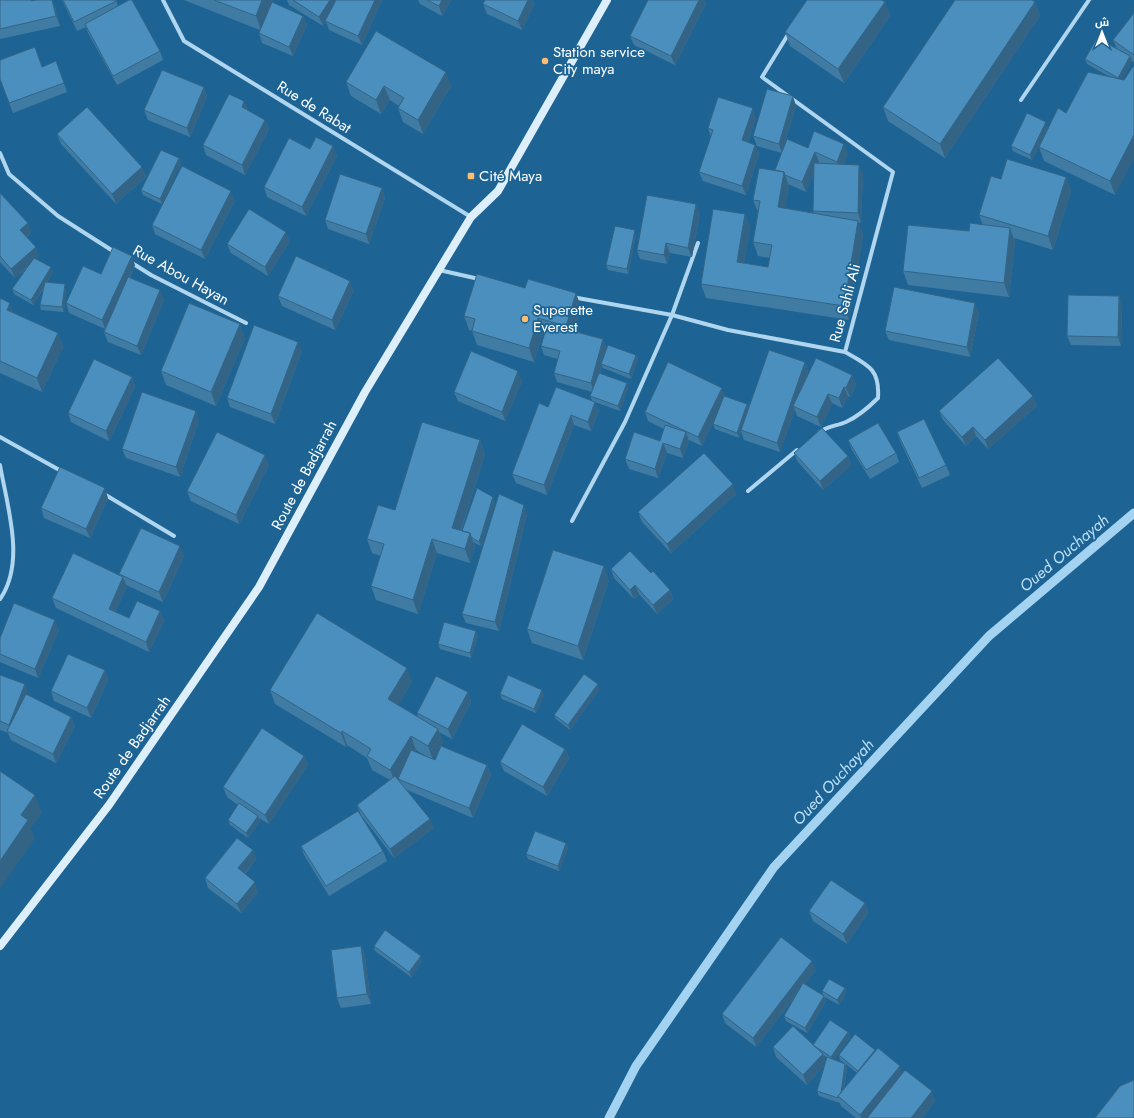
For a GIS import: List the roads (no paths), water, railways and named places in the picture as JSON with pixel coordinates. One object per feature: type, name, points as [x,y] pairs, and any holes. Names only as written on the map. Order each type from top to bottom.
[{"type":"main road","name":"Route de Badjarrah","points":[[0,946],[109,805],[259,587],[365,392],[471,217],[498,191],[607,0]]},
{"type":"street","name":"Rue de Rabat","points":[[164,0],[184,41],[471,217]]},
{"type":"street","points":[[1021,100],[1089,0]]},
{"type":"street","name":"Rue Sahli Ali","points":[[571,297],[672,315],[728,330],[845,352],[893,172],[762,77],[794,26]]},
{"type":"street","name":"Rue Abou Hayan","points":[[0,153],[9,174],[58,216],[117,254]]},
{"type":"street","points":[[572,522],[625,422],[672,315],[698,243]]},
{"type":"street","name":"Rue Abou Hayan","points":[[131,262],[151,275],[246,324]]},
{"type":"street","points":[[438,270],[485,280]]},
{"type":"street","points":[[818,433],[824,428],[845,422],[864,413],[878,398],[879,385],[874,373],[868,365],[845,352]]},
{"type":"street","points":[[0,437],[66,473]]},
{"type":"street","points":[[748,491],[801,448]]},
{"type":"street","points":[[0,465],[12,530],[13,547],[13,564],[4,593],[0,599]]},
{"type":"street","points":[[98,491],[174,536]]},
{"type":"waterway","name":"Oued Ouchayah","points":[[609,1118],[636,1066],[774,867],[989,636],[1134,513]]},
{"type":"place","name":"Station service City maya","points":[[545,61]]},
{"type":"place","name":"Cité Maya","points":[[471,176]]},
{"type":"place","name":"Superette Everest","points":[[525,319]]}]
